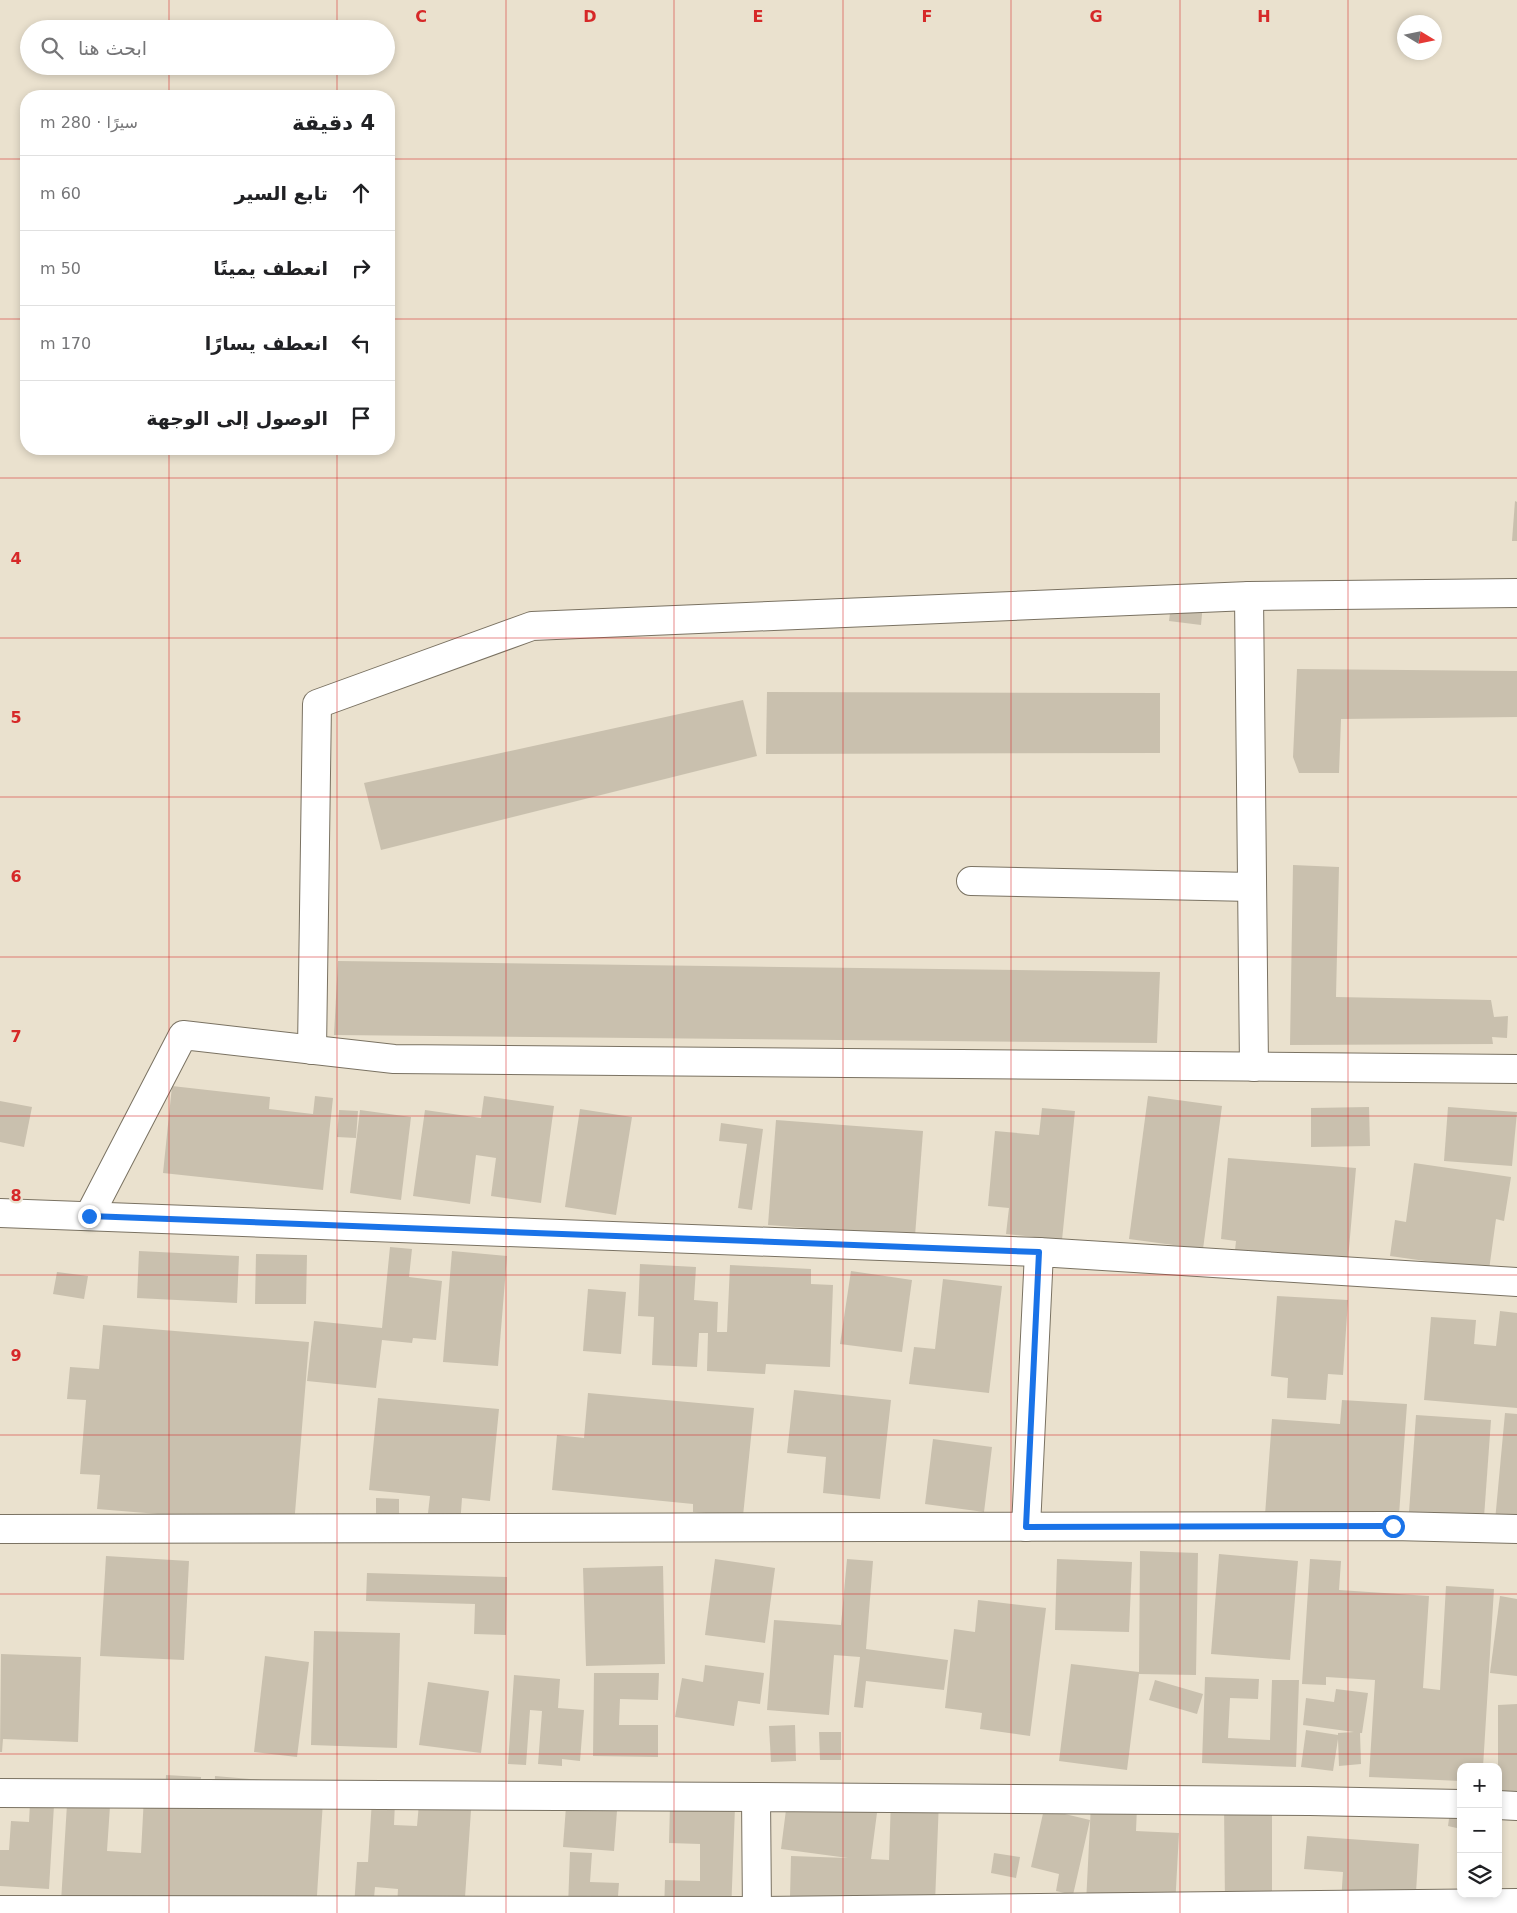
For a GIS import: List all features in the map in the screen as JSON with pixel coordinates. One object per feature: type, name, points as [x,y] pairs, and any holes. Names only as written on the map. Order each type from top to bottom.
[{"type":"street","points":[[312,1050],[317,704],[532,626],[1249,596],[1517,592]]},
{"type":"street","points":[[1249,596],[1254,1067]]},
{"type":"street","points":[[971,881],[1252,887]]},
{"type":"street","points":[[89,1216],[183,1035],[394,1059],[1517,1069]]},
{"type":"street","points":[[0,1213],[1039,1252],[1517,1282]]},
{"type":"street","points":[[1026,1527],[1039,1252]]},
{"type":"street","points":[[0,1529],[1393,1526],[1517,1529]]},
{"type":"street","points":[[0,1793],[1300,1800],[1457,1804]]},
{"type":"street","points":[[756,1797],[757,1912]]},
{"type":"street","points":[[1502,1805],[1517,1806]]},
{"type":"street","points":[[0,1910],[757,1912],[1517,1903]]},
{"type":"building","points":[[1515,501],[1517,502],[1517,541],[1512,541]]},
{"type":"building","points":[[1173,589],[1204,592],[1201,625],[1169,621]]},
{"type":"building","points":[[1297,669],[1517,671],[1517,717],[1341,719],[1339,773],[1299,773],[1293,757]]},
{"type":"building","points":[[767,692],[1160,693],[1160,753],[766,754]]},
{"type":"building","points":[[743,700],[757,756],[381,850],[364,783]]},
{"type":"building","points":[[1293,865],[1339,867],[1336,997],[1491,1000],[1494,1017],[1508,1016],[1507,1038],[1492,1037],[1493,1044],[1290,1045]]},
{"type":"building","points":[[338,961],[1160,972],[1157,1043],[334,1035]]},
{"type":"building","points":[[172,1086],[270,1097],[269,1109],[313,1114],[315,1096],[333,1098],[323,1190],[163,1173]]},
{"type":"building","points":[[484,1096],[554,1106],[541,1203],[491,1196],[496,1158],[476,1155],[470,1204],[413,1196],[425,1110],[481,1118]]},
{"type":"building","points":[[1148,1096],[1222,1106],[1203,1249],[1129,1239]]},
{"type":"building","points":[[0,1101],[32,1107],[24,1147],[0,1142]]},
{"type":"building","points":[[1369,1107],[1370,1146],[1311,1147],[1311,1108]]},
{"type":"building","points":[[1448,1107],[1517,1112],[1512,1166],[1444,1161]]},
{"type":"building","points":[[1042,1108],[1075,1111],[1062,1240],[1006,1234],[1009,1208],[988,1206],[995,1131],[1039,1135]]},
{"type":"building","points":[[580,1109],[632,1117],[616,1215],[565,1207]]},
{"type":"building","points":[[339,1110],[358,1111],[356,1138],[337,1137]]},
{"type":"building","points":[[360,1110],[411,1117],[401,1200],[350,1193]]},
{"type":"building","points":[[776,1120],[923,1131],[915,1236],[768,1225]]},
{"type":"building","points":[[721,1123],[763,1129],[752,1210],[738,1208],[747,1144],[719,1141]]},
{"type":"building","points":[[1228,1158],[1356,1168],[1348,1260],[1234,1260],[1236,1241],[1221,1239]]},
{"type":"building","points":[[1414,1163],[1511,1177],[1504,1221],[1496,1219],[1489,1270],[1390,1256],[1395,1220],[1406,1222]]},
{"type":"building","points":[[390,1247],[412,1249],[409,1277],[442,1281],[436,1340],[413,1338],[412,1343],[382,1340],[376,1388],[307,1381],[314,1321],[382,1328]]},
{"type":"building","points":[[139,1251],[239,1256],[237,1303],[137,1298]]},
{"type":"building","points":[[452,1251],[507,1256],[498,1366],[443,1362]]},
{"type":"building","points":[[256,1254],[307,1255],[306,1304],[255,1304]]},
{"type":"building","points":[[640,1264],[696,1267],[694,1300],[718,1302],[717,1332],[727,1332],[730,1265],[811,1269],[811,1284],[833,1285],[830,1367],[766,1364],[765,1374],[707,1371],[708,1333],[699,1333],[697,1367],[652,1365],[654,1317],[638,1316]]},
{"type":"building","points":[[851,1271],[912,1280],[902,1352],[840,1344]]},
{"type":"building","points":[[57,1272],[88,1276],[84,1299],[53,1294]]},
{"type":"building","points":[[943,1279],[1002,1286],[989,1393],[909,1384],[914,1347],[935,1349]]},
{"type":"building","points":[[588,1289],[626,1292],[621,1354],[583,1351]]},
{"type":"building","points":[[1277,1296],[1348,1300],[1343,1375],[1328,1374],[1326,1400],[1287,1398],[1288,1378],[1271,1376]]},
{"type":"building","points":[[1500,1311],[1517,1313],[1517,1408],[1424,1400],[1431,1317],[1476,1320],[1474,1344],[1496,1346]]},
{"type":"building","points":[[103,1325],[309,1342],[294,1525],[97,1509],[100,1475],[80,1474],[86,1400],[67,1399],[70,1367],[99,1369]]},
{"type":"building","points":[[794,1390],[891,1400],[880,1499],[823,1493],[826,1457],[787,1453]]},
{"type":"building","points":[[588,1393],[754,1408],[743,1516],[693,1512],[693,1504],[552,1490],[557,1435],[584,1438]]},
{"type":"building","points":[[378,1398],[499,1409],[490,1501],[462,1498],[460,1526],[427,1522],[430,1496],[369,1490]]},
{"type":"building","points":[[1342,1400],[1407,1404],[1398,1529],[1265,1515],[1272,1419],[1340,1424]]},
{"type":"building","points":[[1505,1413],[1517,1414],[1517,1516],[1494,1532]]},
{"type":"building","points":[[1416,1415],[1491,1420],[1483,1531],[1408,1526]]},
{"type":"building","points":[[933,1439],[992,1447],[984,1512],[925,1504]]},
{"type":"building","points":[[376,1498],[399,1499],[399,1525],[376,1525]]},
{"type":"building","points":[[1140,1551],[1198,1553],[1196,1675],[1139,1674],[1127,1770],[1059,1761],[1071,1664],[1139,1672]]},
{"type":"building","points":[[1219,1554],[1298,1561],[1290,1660],[1211,1654]]},
{"type":"building","points":[[106,1556],[189,1561],[184,1660],[100,1656]]},
{"type":"building","points":[[715,1559],[775,1568],[765,1643],[705,1635]]},
{"type":"building","points":[[847,1559],[873,1561],[866,1649],[948,1660],[944,1690],[866,1681],[863,1708],[854,1707],[860,1657],[834,1655],[829,1715],[767,1710],[774,1620],[841,1625]]},
{"type":"building","points":[[1057,1559],[1132,1562],[1129,1632],[1055,1630]]},
{"type":"building","points":[[1310,1559],[1341,1561],[1339,1590],[1429,1596],[1423,1688],[1440,1690],[1446,1586],[1494,1589],[1483,1763],[1457,1763],[1457,1781],[1369,1777],[1375,1680],[1326,1677],[1326,1685],[1302,1684]]},
{"type":"building","points":[[663,1566],[665,1664],[586,1666],[583,1568]]},
{"type":"building","points":[[367,1573],[507,1577],[506,1635],[474,1634],[475,1604],[366,1601]]},
{"type":"building","points":[[1500,1596],[1517,1599],[1517,1676],[1490,1673]]},
{"type":"building","points":[[978,1600],[1046,1608],[1030,1736],[980,1729],[982,1713],[945,1708],[954,1629],[975,1632]]},
{"type":"building","points":[[314,1631],[400,1633],[397,1748],[311,1745]]},
{"type":"building","points":[[1,1654],[81,1657],[78,1742],[3,1739],[2,1752],[0,1752]]},
{"type":"building","points":[[265,1656],[309,1662],[297,1757],[254,1752]]},
{"type":"building","points":[[705,1665],[764,1673],[760,1704],[738,1701],[734,1726],[675,1717],[682,1678],[703,1682]]},
{"type":"building","points":[[594,1673],[659,1673],[658,1700],[620,1699],[619,1725],[658,1725],[658,1757],[593,1756]]},
{"type":"building","points":[[514,1675],[560,1679],[558,1708],[584,1710],[580,1761],[562,1759],[562,1766],[538,1764],[542,1711],[530,1710],[526,1765],[508,1764]]},
{"type":"building","points":[[1205,1677],[1259,1679],[1258,1699],[1230,1698],[1228,1738],[1270,1740],[1272,1680],[1299,1680],[1296,1767],[1202,1763]]},
{"type":"building","points":[[1155,1680],[1203,1694],[1197,1714],[1149,1700]]},
{"type":"building","points":[[428,1682],[489,1691],[481,1753],[419,1745]]},
{"type":"building","points":[[1336,1689],[1368,1693],[1362,1733],[1360,1733],[1361,1764],[1339,1766],[1338,1739],[1333,1771],[1301,1767],[1306,1730],[1338,1735],[1338,1733],[1354,1732],[1303,1725],[1306,1698],[1334,1702]]},
{"type":"building","points":[[1517,1704],[1517,1792],[1502,1792],[1502,1763],[1498,1763],[1498,1705]]},
{"type":"building","points":[[795,1725],[796,1761],[771,1762],[769,1726]]},
{"type":"building","points":[[819,1732],[841,1732],[841,1760],[820,1760]]},
{"type":"building","points":[[166,1775],[201,1777],[199,1800],[214,1801],[215,1776],[324,1785],[316,1911],[61,1902],[67,1804],[110,1806],[107,1851],[141,1853],[144,1796],[165,1798]]},
{"type":"building","points":[[420,1792],[472,1796],[464,1912],[397,1907],[398,1889],[375,1887],[373,1909],[354,1907],[357,1862],[368,1862],[372,1800],[395,1802],[394,1825],[417,1826]]},
{"type":"building","points":[[567,1793],[618,1797],[614,1851],[563,1847]]},
{"type":"building","points":[[788,1794],[878,1805],[871,1859],[889,1860],[891,1798],[939,1800],[935,1903],[790,1897],[791,1856],[848,1858],[781,1849]]},
{"type":"building","points":[[1272,1802],[1272,1904],[1225,1904],[1224,1803]]},
{"type":"building","points":[[30,1803],[54,1805],[49,1889],[0,1886],[0,1850],[9,1850],[11,1821],[29,1822]]},
{"type":"building","points":[[1091,1804],[1137,1807],[1136,1831],[1179,1833],[1175,1907],[1086,1903]]},
{"type":"building","points":[[670,1805],[735,1807],[731,1913],[664,1912],[665,1880],[700,1881],[700,1844],[669,1843]]},
{"type":"building","points":[[1044,1809],[1090,1820],[1073,1895],[1056,1891],[1059,1874],[1031,1867]]},
{"type":"building","points":[[1450,1811],[1457,1812],[1457,1828],[1448,1826]]},
{"type":"building","points":[[1307,1836],[1419,1844],[1415,1908],[1341,1902],[1343,1872],[1304,1869]]},
{"type":"building","points":[[570,1852],[592,1853],[590,1882],[619,1883],[617,1909],[568,1907]]},
{"type":"building","points":[[994,1853],[1020,1857],[1016,1878],[991,1873]]},
{"type":"route","points":[[89,1216],[1039,1252],[1026,1527],[1393,1526]]}]
